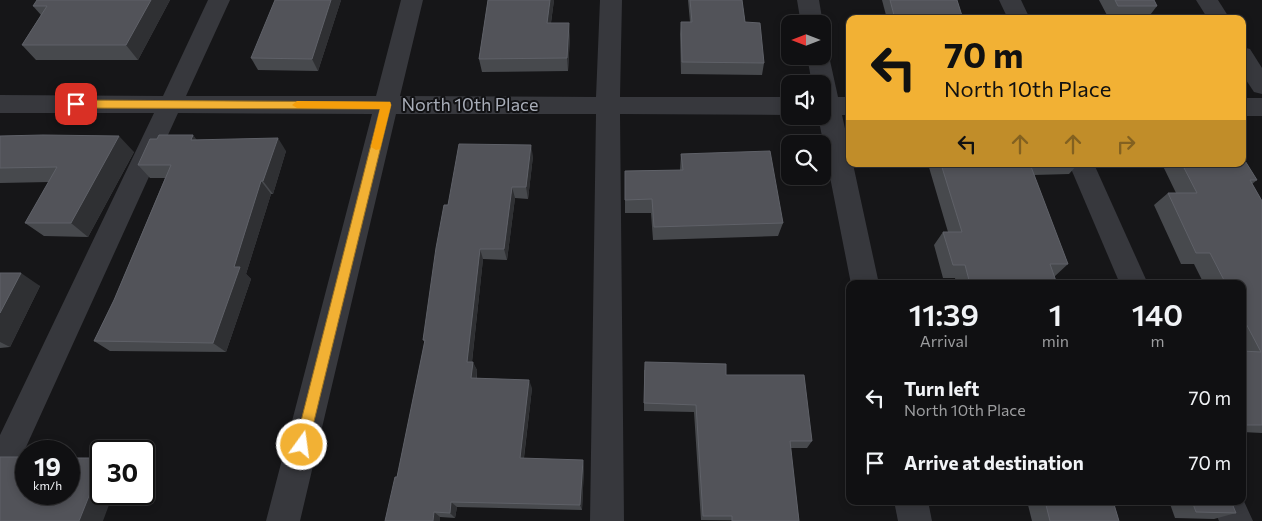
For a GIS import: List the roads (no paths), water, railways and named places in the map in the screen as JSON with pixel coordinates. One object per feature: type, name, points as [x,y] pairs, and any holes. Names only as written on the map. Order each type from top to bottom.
[{"type":"street","points":[[0,469],[36,396],[219,0]]},
{"type":"street","points":[[283,521],[412,0]]},
{"type":"street","points":[[607,521],[608,106],[611,0]]},
{"type":"street","points":[[808,0],[810,15]]},
{"type":"street","points":[[1010,0],[1017,15]]},
{"type":"street","points":[[1207,0],[1216,15]]},
{"type":"street","points":[[1246,62],[1262,86]]},
{"type":"street","points":[[821,65],[833,106],[864,280]]},
{"type":"street","name":"North 10th Place","points":[[0,104],[781,106]]},
{"type":"street","points":[[1246,107],[1262,107]]},
{"type":"street","points":[[1083,167],[1132,280]]},
{"type":"street","points":[[912,505],[915,521]]},
{"type":"street","points":[[1230,505],[1236,521]]}]
